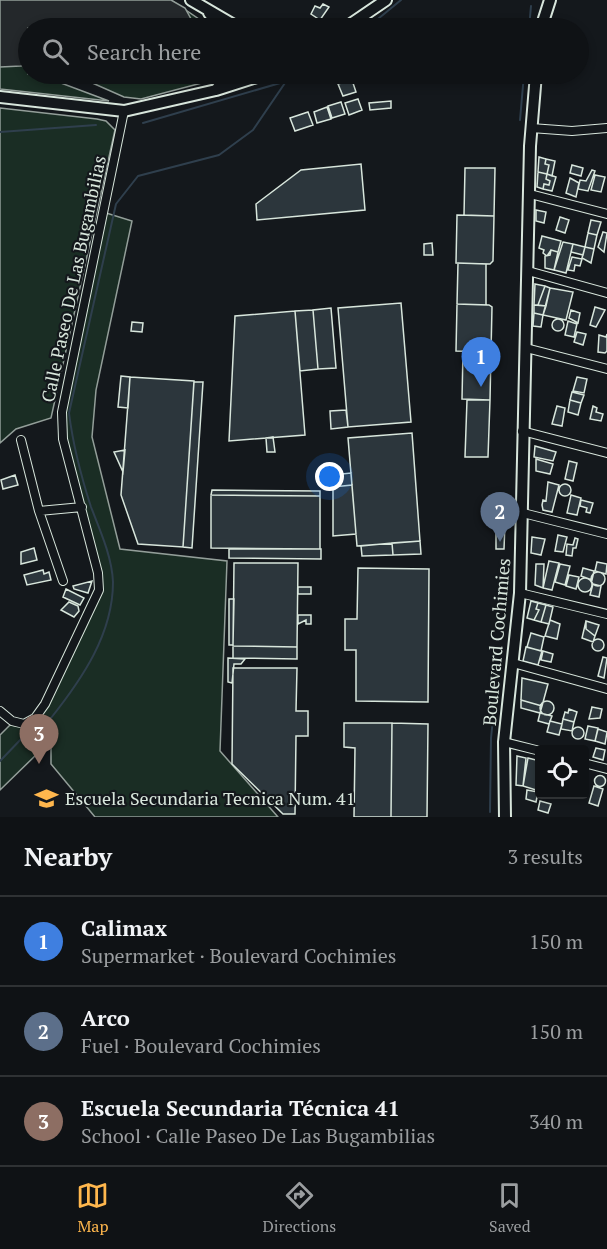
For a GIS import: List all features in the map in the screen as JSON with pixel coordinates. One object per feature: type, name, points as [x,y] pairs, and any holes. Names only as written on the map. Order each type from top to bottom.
[{"type":"main road","points":[[191,0],[223,18]]},
{"type":"main road","points":[[360,18],[386,0]]},
{"type":"main road","points":[[544,18],[550,0]]},
{"type":"main road","points":[[203,6],[213,18]]},
{"type":"main road","points":[[216,90],[220,84]]},
{"type":"main road","points":[[0,97],[124,111],[235,84]]},
{"type":"main road","name":"Boulevard Cochimies","points":[[505,817],[504,742],[520,593],[523,513],[522,431],[531,194],[531,128],[535,84]]},
{"type":"street","name":"Calle Paseo De Las Bugambilias","points":[[0,711],[12,721],[24,724],[35,718],[45,704],[99,590],[98,573],[63,439],[62,412],[124,111]]},
{"type":"street","points":[[531,128],[572,131],[607,128]]},
{"type":"street","points":[[531,194],[607,214]]},
{"type":"street","points":[[528,271],[607,293]]},
{"type":"street","points":[[526,348],[607,369]]},
{"type":"street","points":[[522,431],[607,453]]},
{"type":"street","points":[[21,440],[39,511],[63,580]]},
{"type":"street","points":[[39,511],[82,507]]},
{"type":"street","points":[[523,513],[607,534]]},
{"type":"street","points":[[520,593],[607,614]]},
{"type":"street","points":[[513,663],[607,689]]},
{"type":"street","points":[[504,742],[535,750]]},
{"type":"street","points":[[589,764],[607,769]]},
{"type":"green space","points":[[0,0],[171,0],[197,18],[18,18],[18,84],[64,84],[109,101],[0,89]]},
{"type":"green space","points":[[95,84],[198,84],[141,99],[124,97]]},
{"type":"green space","points":[[0,108],[97,119],[106,121],[115,130],[51,418],[16,429],[0,443]]},
{"type":"green space","points":[[103,212],[132,221],[96,390],[92,437],[120,549],[227,561],[220,751],[278,817],[95,817],[51,764],[51,723],[39,712],[99,590],[63,439],[62,412]]},
{"type":"green space","points":[[10,725],[31,728],[39,752],[0,790],[0,735]]},
{"type":"shaded area","points":[[0,0],[171,0],[185,8],[190,18],[18,18],[18,66],[0,67]]},
{"type":"building","points":[[323,4],[329,7],[321,18],[311,14],[315,6],[320,8]]},
{"type":"building","points":[[338,84],[353,84],[356,92],[343,96]]},
{"type":"building","points":[[358,99],[362,110],[349,115],[345,103]]},
{"type":"building","points":[[391,101],[391,108],[370,110],[369,103]]},
{"type":"building","points":[[341,102],[345,114],[332,118],[328,106]]},
{"type":"building","points":[[327,107],[331,119],[317,123],[314,112]]},
{"type":"building","points":[[308,112],[313,125],[295,131],[290,118]]},
{"type":"building","points":[[539,157],[546,159],[545,164],[549,165],[547,174],[538,172]]},
{"type":"building","points":[[546,159],[555,161],[552,176],[547,174],[549,165],[545,164]]},
{"type":"building","points":[[361,164],[365,210],[257,220],[256,204],[301,170]]},
{"type":"building","points":[[572,165],[583,168],[581,176],[570,173]]},
{"type":"building","points":[[465,168],[495,168],[494,216],[464,215]]},
{"type":"building","points":[[592,170],[595,171],[588,191],[578,189],[580,180],[586,181]]},
{"type":"building","points":[[538,172],[547,174],[546,179],[550,181],[549,185],[544,184],[543,189],[537,187]]},
{"type":"building","points":[[547,174],[556,177],[552,191],[543,189],[544,184],[549,185],[550,181],[546,179]]},
{"type":"building","points":[[595,175],[605,177],[601,192],[591,190]]},
{"type":"building","points":[[570,178],[579,183],[576,197],[566,193]]},
{"type":"building","points":[[536,210],[546,212],[544,223],[536,221]]},
{"type":"building","points":[[457,215],[494,216],[493,261],[490,264],[456,263]]},
{"type":"building","points":[[560,217],[569,220],[565,233],[556,230]]},
{"type":"building","points":[[591,220],[601,222],[597,235],[588,233]]},
{"type":"building","points":[[603,232],[607,233],[604,252],[598,247]]},
{"type":"building","points":[[588,233],[597,235],[594,249],[585,247]]},
{"type":"building","points":[[542,236],[561,241],[558,252],[551,250],[547,256],[543,253],[544,250],[539,248]]},
{"type":"building","points":[[563,242],[573,244],[566,273],[554,270]]},
{"type":"building","points":[[432,243],[433,255],[424,255],[424,244]]},
{"type":"building","points":[[573,244],[585,247],[583,255],[571,252]]},
{"type":"building","points":[[585,247],[594,249],[591,263],[582,258]]},
{"type":"building","points":[[551,250],[558,252],[554,270],[545,268],[545,256],[550,255]]},
{"type":"building","points":[[572,257],[582,259],[580,266],[575,265],[574,271],[568,270]]},
{"type":"building","points":[[458,263],[486,264],[486,305],[457,304]]},
{"type":"building","points":[[535,284],[545,286],[538,305],[534,305]]},
{"type":"building","points":[[545,286],[550,288],[546,306],[538,305]]},
{"type":"building","points":[[550,288],[573,292],[566,320],[543,315]]},
{"type":"building","points":[[401,303],[411,422],[348,427],[338,308]]},
{"type":"building","points":[[457,304],[492,307],[491,352],[456,351]]},
{"type":"building","points":[[534,305],[546,306],[543,315],[534,313]]},
{"type":"building","points":[[595,307],[605,310],[596,327],[590,325]]},
{"type":"building","points":[[331,308],[336,368],[318,369],[313,310]]},
{"type":"building","points":[[313,310],[318,369],[300,371],[295,311]]},
{"type":"building","points":[[571,310],[580,313],[578,323],[569,318]]},
{"type":"building","points":[[295,311],[305,435],[229,441],[235,316]]},
{"type":"building","points":[[534,313],[543,315],[541,327],[533,326]]},
{"type":"building","points":[[560,319],[564,325],[560,331],[556,331],[552,323]]},
{"type":"building","points":[[568,321],[577,324],[574,337],[565,335]]},
{"type":"building","points":[[132,322],[143,323],[142,332],[131,331]]},
{"type":"building","points":[[577,332],[586,334],[583,345],[574,342]]},
{"type":"building","points":[[607,334],[607,351],[598,352],[599,335],[606,337]]},
{"type":"building","points":[[463,351],[491,352],[490,400],[462,399]]},
{"type":"building","points":[[121,376],[130,377],[128,408],[118,407]]},
{"type":"building","points":[[130,377],[194,381],[183,547],[138,544],[121,495]]},
{"type":"building","points":[[577,377],[587,379],[584,393],[573,391]]},
{"type":"building","points":[[194,382],[203,382],[192,548],[183,547]]},
{"type":"building","points":[[572,392],[584,395],[581,403],[570,400]]},
{"type":"building","points":[[467,400],[490,400],[488,457],[465,457]]},
{"type":"building","points":[[570,400],[581,403],[578,415],[568,412]]},
{"type":"building","points":[[557,406],[565,408],[562,426],[552,424]]},
{"type":"building","points":[[593,406],[597,408],[596,412],[603,414],[601,421],[590,419]]},
{"type":"building","points":[[346,410],[348,427],[331,429],[330,411]]},
{"type":"building","points":[[412,433],[420,541],[357,546],[348,438]]},
{"type":"building","points":[[273,437],[275,452],[267,452],[266,438]]},
{"type":"building","points":[[535,446],[556,452],[553,461],[534,457]]},
{"type":"building","points":[[125,450],[123,472],[114,452]]},
{"type":"building","points":[[536,459],[553,464],[550,474],[536,471]]},
{"type":"building","points":[[569,461],[577,463],[573,481],[565,479]]},
{"type":"building","points":[[351,473],[352,485],[333,487],[332,475]]},
{"type":"building","points":[[15,475],[18,485],[3,489],[1,480]]},
{"type":"building","points":[[548,482],[559,485],[552,512],[543,510],[542,505],[543,500],[546,501]]},
{"type":"building","points":[[567,484],[571,490],[567,496],[563,496],[559,488]]},
{"type":"building","points":[[352,485],[356,534],[333,536],[333,487]]},
{"type":"building","points":[[212,490],[320,491],[320,496],[211,495]]},
{"type":"building","points":[[211,495],[320,496],[320,549],[211,548]]},
{"type":"building","points":[[571,495],[581,498],[577,515],[567,513]]},
{"type":"building","points":[[581,500],[593,503],[590,513],[586,512],[587,508],[580,506]]},
{"type":"building","points":[[496,523],[505,523],[504,549],[496,549]]},
{"type":"building","points":[[558,535],[567,537],[563,552],[555,551]]},
{"type":"building","points":[[532,537],[545,539],[541,555],[531,553]]},
{"type":"building","points":[[575,538],[578,539],[572,556],[566,555],[567,544],[573,545]]},
{"type":"building","points":[[420,541],[421,554],[393,555],[392,543]]},
{"type":"building","points":[[392,543],[393,555],[362,556],[361,546]]},
{"type":"building","points":[[34,548],[37,560],[21,564],[21,552]]},
{"type":"building","points":[[229,549],[321,549],[321,559],[229,558]]},
{"type":"building","points":[[549,561],[559,563],[552,590],[543,588]]},
{"type":"building","points":[[597,562],[607,564],[606,574],[595,571]]},
{"type":"building","points":[[234,563],[298,563],[297,647],[233,646]]},
{"type":"building","points":[[536,564],[544,564],[543,588],[535,585]]},
{"type":"building","points":[[560,564],[570,566],[565,585],[555,582]]},
{"type":"building","points":[[358,568],[429,569],[428,702],[356,701],[356,650],[345,650],[345,619],[357,619]]},
{"type":"building","points":[[583,568],[594,571],[592,580],[581,576]]},
{"type":"building","points":[[43,570],[44,574],[49,572],[51,580],[27,585],[24,575]]},
{"type":"building","points":[[595,572],[601,572],[605,579],[601,586],[595,586],[591,582],[591,576]]},
{"type":"building","points":[[569,575],[579,577],[576,589],[566,586]]},
{"type":"building","points":[[585,578],[590,580],[592,585],[590,590],[585,592],[580,590],[578,585],[580,580]]},
{"type":"building","points":[[92,581],[88,593],[74,589],[73,586]]},
{"type":"building","points":[[593,584],[601,586],[599,597],[590,595]]},
{"type":"building","points":[[298,587],[311,587],[311,594],[298,594]]},
{"type":"building","points":[[66,589],[84,598],[80,605],[63,597]]},
{"type":"building","points":[[229,599],[234,599],[233,645],[229,645]]},
{"type":"building","points":[[531,601],[538,603],[536,609],[539,610],[534,620],[527,618]]},
{"type":"building","points":[[69,602],[78,606],[79,611],[74,617],[61,610]]},
{"type":"building","points":[[538,603],[546,605],[541,622],[534,620],[539,610],[536,609]]},
{"type":"building","points":[[546,605],[553,607],[549,624],[541,622]]},
{"type":"building","points":[[298,615],[311,615],[311,624],[306,624],[306,620],[298,624]]},
{"type":"building","points":[[550,620],[560,624],[557,639],[545,636]]},
{"type":"building","points":[[586,621],[599,625],[595,636],[586,629]]},
{"type":"building","points":[[586,621],[586,629],[595,636],[593,642],[582,638]]},
{"type":"building","points":[[531,633],[544,637],[541,651],[527,647]]},
{"type":"building","points":[[600,639],[604,645],[600,651],[596,651],[592,643]]},
{"type":"building","points":[[233,646],[297,647],[297,659],[233,658]]},
{"type":"building","points":[[526,647],[542,651],[538,665],[523,661]]},
{"type":"building","points":[[543,651],[553,654],[551,662],[541,660]]},
{"type":"building","points":[[603,657],[607,658],[604,678],[598,676]]},
{"type":"building","points":[[228,658],[245,659],[241,664],[234,664],[232,683],[228,682]]},
{"type":"building","points":[[233,668],[297,668],[296,711],[308,711],[308,736],[296,736],[295,814],[283,814],[232,764]]},
{"type":"building","points":[[522,678],[548,684],[542,706],[521,700]]},
{"type":"building","points":[[521,700],[542,706],[540,713],[521,708]]},
{"type":"building","points":[[544,701],[550,701],[554,708],[550,715],[544,715],[540,711],[540,705]]},
{"type":"building","points":[[592,707],[602,709],[600,718],[589,719]]},
{"type":"building","points":[[569,709],[577,712],[574,722],[563,719],[565,712],[568,713]]},
{"type":"building","points":[[540,713],[552,716],[549,724],[538,721]]},
{"type":"building","points":[[563,719],[574,722],[572,731],[561,729]]},
{"type":"building","points":[[550,721],[562,724],[559,735],[547,732]]},
{"type":"building","points":[[344,723],[392,723],[391,817],[354,817],[355,748],[344,747]]},
{"type":"building","points":[[392,723],[428,724],[427,817],[391,817]]},
{"type":"building","points":[[588,726],[598,728],[595,741],[585,739]]},
{"type":"building","points":[[578,727],[584,733],[578,739],[572,733]]},
{"type":"building","points":[[598,729],[607,732],[605,744],[595,741]]},
{"type":"building","points":[[596,748],[605,750],[603,760],[593,757]]},
{"type":"building","points":[[517,756],[526,758],[523,786],[516,785]]},
{"type":"building","points":[[528,758],[535,760],[535,790],[523,786]]},
{"type":"building","points":[[600,776],[604,777],[604,785],[600,786],[596,785],[595,781],[596,777]]},
{"type":"building","points":[[594,786],[603,789],[598,806],[589,803]]},
{"type":"building","points":[[527,790],[535,791],[536,802],[526,799]]},
{"type":"building","points":[[540,801],[551,804],[548,813],[538,810]]},
{"type":"waterway","points":[[379,18],[401,0]]},
{"type":"waterway","points":[[530,18],[531,6]]},
{"type":"waterway","points":[[143,123],[277,84]]},
{"type":"waterway","points":[[51,718],[74,688],[94,655],[102,638],[112,601],[113,582],[110,563],[84,484],[69,413],[116,204],[138,176],[219,155],[253,130],[284,84]]},
{"type":"waterway","points":[[520,120],[523,84]]},
{"type":"waterway","points":[[0,132],[96,125]]},
{"type":"waterway","points":[[490,812],[491,738],[498,671]]},
{"type":"waterway","points":[[0,761],[25,735]]},
{"type":"place","name":"Calimax","points":[[481,387]]},
{"type":"place","name":"Arco","points":[[500,542]]},
{"type":"place","name":"Escuela Secundaria Técnica 41","points":[[39,764]]},
{"type":"place","name":"Escuela Secundaria Tecnica Num. 41","points":[[47,799]]}]
